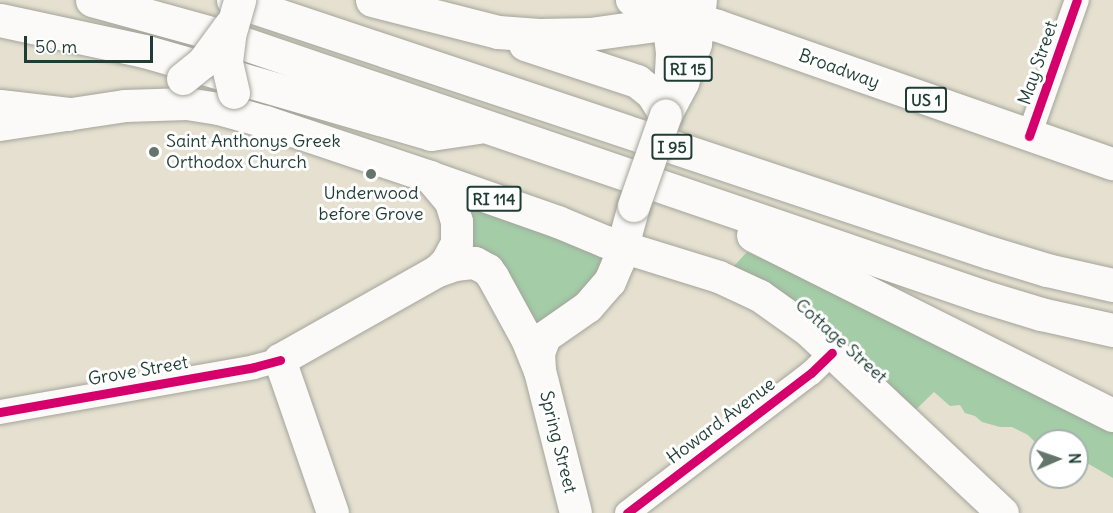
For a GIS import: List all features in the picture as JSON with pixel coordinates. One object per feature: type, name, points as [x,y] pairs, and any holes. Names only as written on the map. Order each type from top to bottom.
[{"type":"highway","name":"I 95","points":[[92,0],[219,35],[992,299],[1041,314],[1113,330]]},
{"type":"highway","name":"US 1","points":[[372,0],[498,32],[571,35],[683,13]]},
{"type":"highway","name":"I 95","points":[[236,7],[1017,262],[1113,285]]},
{"type":"highway","points":[[0,20],[144,51],[431,134],[484,126]]},
{"type":"highway","points":[[498,32],[637,81],[652,93],[666,115]]},
{"type":"highway","points":[[0,106],[69,114]]},
{"type":"highway","points":[[695,198],[767,244],[1113,415]]},
{"type":"highway","points":[[1030,374],[1113,395]]},
{"type":"main road","name":"Broadway","points":[[632,0],[683,13],[1113,164]]},
{"type":"main road","points":[[0,125],[124,106],[183,79],[211,53],[236,7]]},
{"type":"main road","points":[[236,7],[227,62],[234,93],[246,108],[266,122]]},
{"type":"main road","name":"RI 15","points":[[540,370],[539,353],[545,337],[588,307],[604,291],[623,247],[634,206],[666,115],[683,83],[696,44],[683,13]]},
{"type":"main road","name":"Cottage Street","points":[[124,106],[203,106],[266,122],[558,222],[590,237],[704,272],[748,290],[787,313],[1004,513]]},
{"type":"main road","name":"Grove Street","points":[[280,360],[438,272],[453,254],[458,233],[451,202],[430,177]]},
{"type":"main road","points":[[558,222],[596,224],[617,217],[634,206]]},
{"type":"main road","points":[[438,272],[466,263],[475,263],[488,270],[527,339],[540,370]]},
{"type":"main road","points":[[280,360],[333,513]]},
{"type":"main road","name":"Spring Street","points":[[540,370],[576,513]]},
{"type":"street","name":"May Street","points":[[1029,136],[1077,0]]},
{"type":"street","name":"Howard Avenue","points":[[627,513],[811,373],[832,353]]},
{"type":"street","name":"Grove Street","points":[[0,412],[254,368],[280,360]]},
{"type":"green space","points":[[446,188],[620,252],[531,354],[473,264]]},
{"type":"green space","points":[[747,252],[888,315],[1113,409],[1113,478],[1089,464],[1089,429],[1029,429],[1029,436],[1012,427],[1000,427],[982,422],[975,416],[965,413],[960,405],[950,406],[934,392],[900,425],[853,383],[720,281]]},
{"type":"cycle path","points":[[1029,136],[1077,0]]},
{"type":"cycle path","points":[[627,513],[811,373],[832,353]]},
{"type":"cycle path","points":[[0,412],[254,367],[280,360]]},
{"type":"place","name":"Saint Anthonys Greek Orthodox Church","points":[[154,152]]},
{"type":"place","name":"Underwood before Grove","points":[[371,174]]}]
